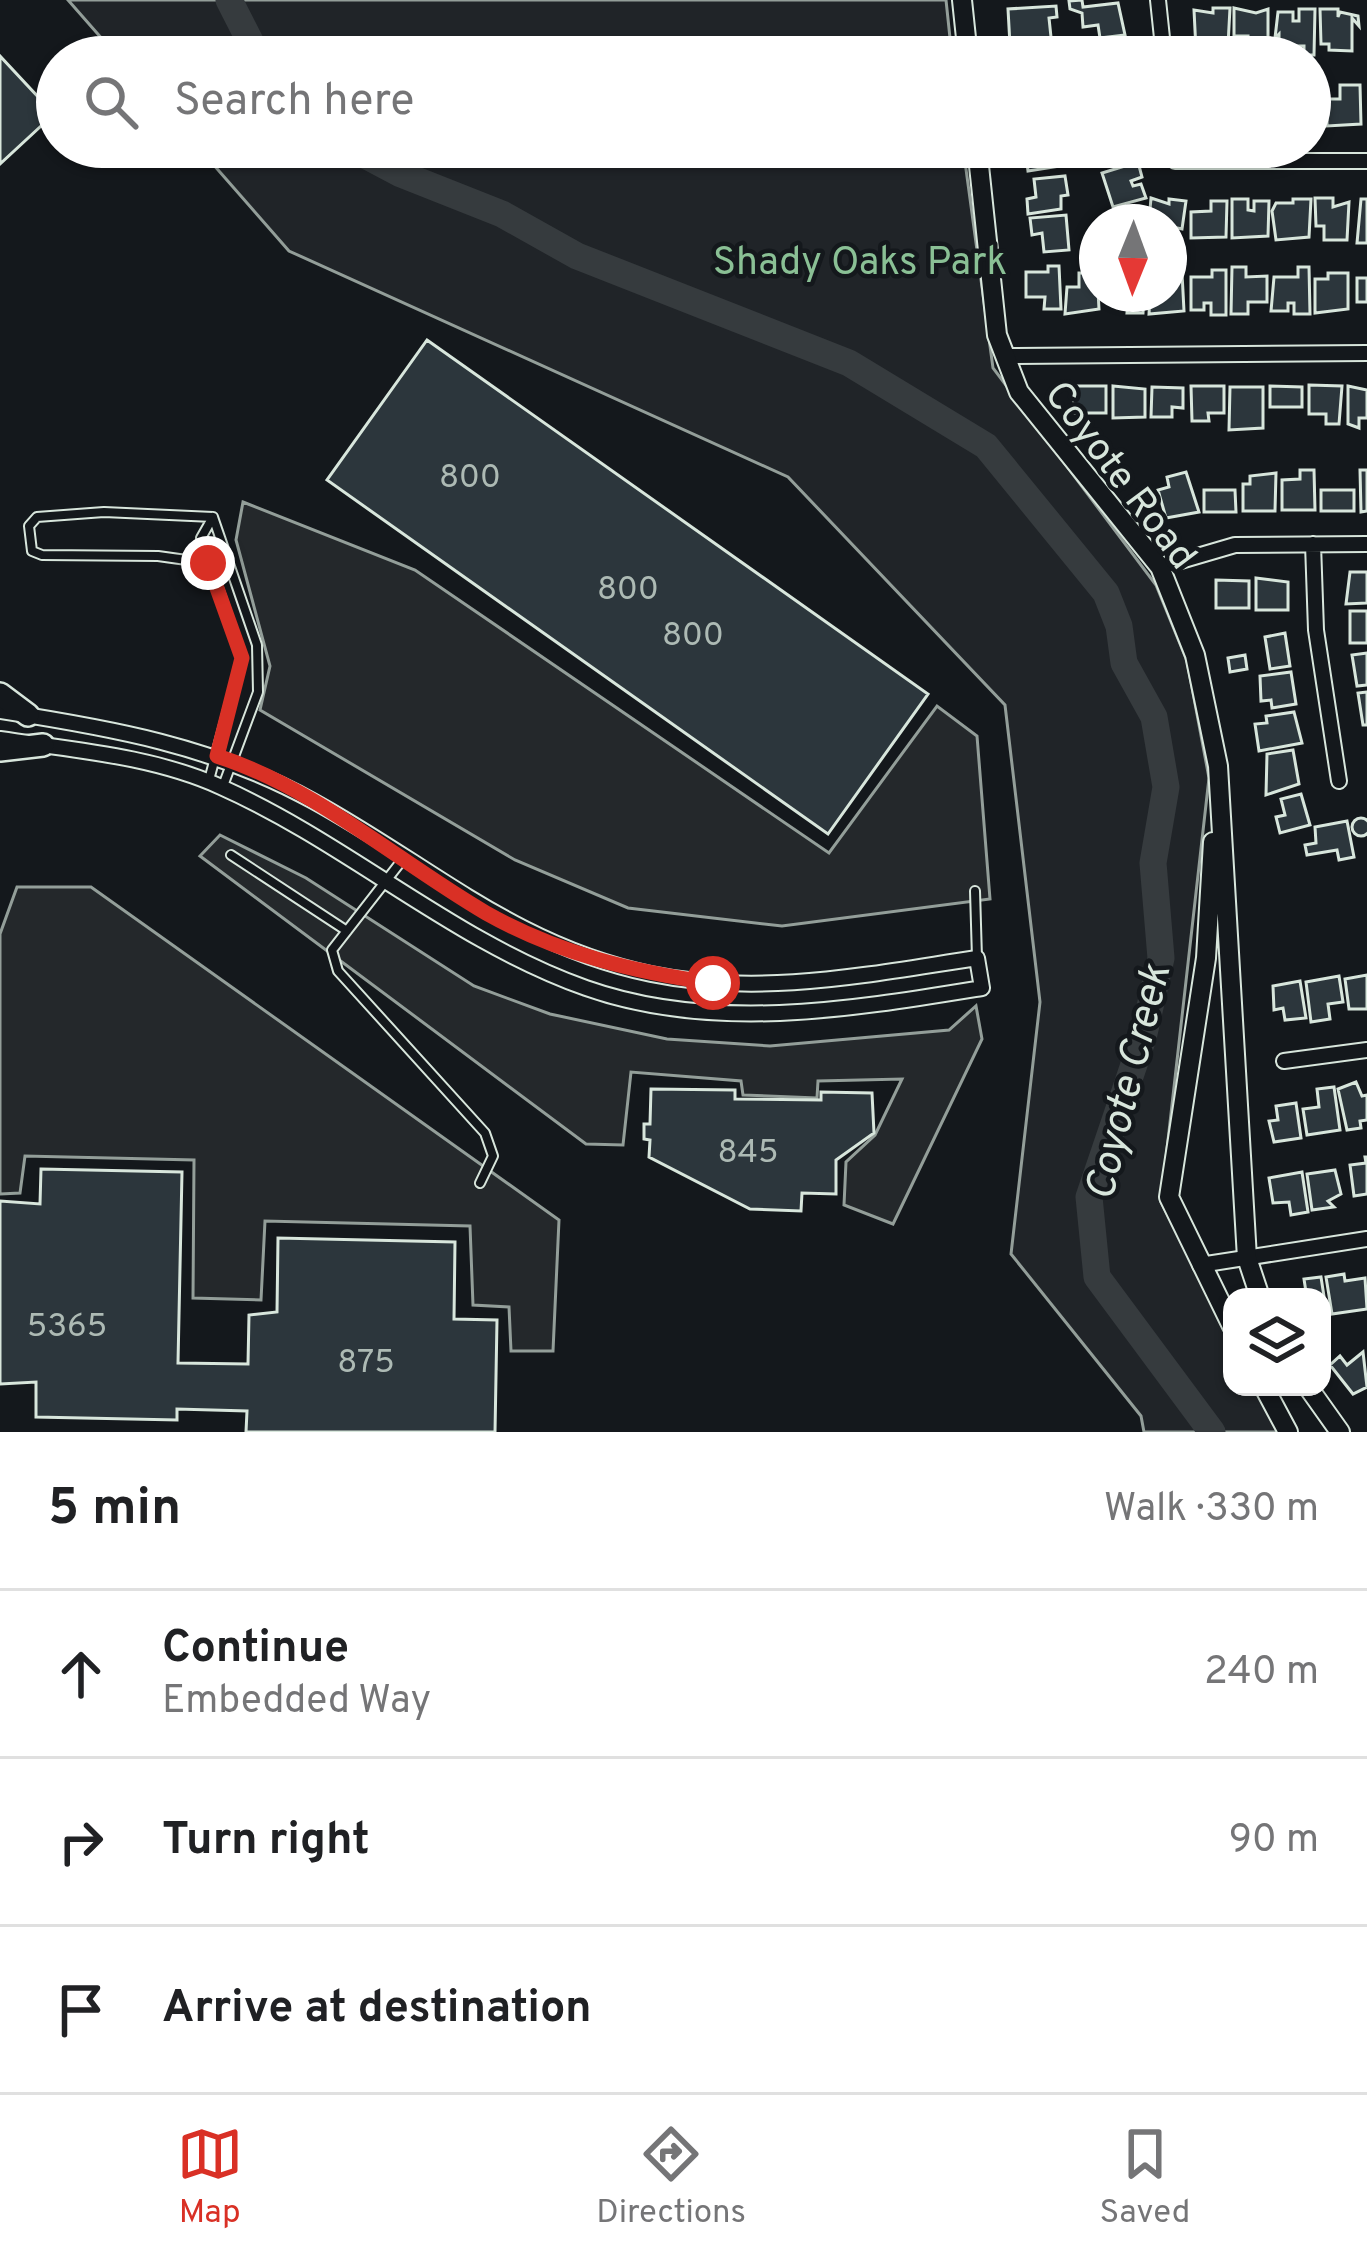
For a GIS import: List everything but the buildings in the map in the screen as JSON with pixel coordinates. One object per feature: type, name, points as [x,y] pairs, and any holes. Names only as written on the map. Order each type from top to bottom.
[{"type":"main road","points":[[0,694],[28,716]]},
{"type":"main road","points":[[0,751],[43,745]]},
{"type":"street","points":[[962,0],[966,36]]},
{"type":"street","points":[[1157,0],[1161,36]]},
{"type":"street","points":[[1331,161],[1367,161]]},
{"type":"street","name":"Coyote Road","points":[[979,168],[997,335],[1004,356],[1039,423],[1116,507],[1160,568],[1196,655],[1218,766],[1247,1258],[1257,1288]]},
{"type":"street","points":[[1004,356],[1367,353]]},
{"type":"street","points":[[1313,544],[1316,630],[1339,781]]},
{"type":"street","points":[[1160,568],[1235,545],[1367,544]]},
{"type":"street","points":[[0,711],[155,737],[233,761],[315,802],[488,913],[546,942],[652,974],[762,985],[977,958],[982,988],[814,1013],[691,1010],[588,989],[471,938],[301,828],[216,785],[0,739]]},
{"type":"street","name":"Coyote Road","points":[[1218,766],[1206,958],[1169,1197],[1223,1309]]},
{"type":"street","points":[[1284,1061],[1367,1050]]},
{"type":"street","points":[[1200,1265],[1367,1239]]},
{"type":"street","points":[[1269,1396],[1288,1432]]},
{"type":"street","points":[[1314,1396],[1340,1432]]},
{"type":"lane","points":[[208,563],[158,556],[42,555],[32,551],[28,526],[37,518],[104,512],[213,517]]},
{"type":"lane","points":[[213,517],[201,538],[242,658],[217,756],[216,785]]},
{"type":"lane","points":[[213,517],[257,645],[258,692],[233,761],[216,785]]},
{"type":"lane","points":[[236,687],[258,692]]},
{"type":"lane","points":[[231,855],[347,931]]},
{"type":"lane","points":[[403,859],[332,950],[338,971],[485,1133],[493,1156],[480,1183]]},
{"type":"lane","points":[[975,891],[977,958]]},
{"type":"green space","points":[[68,0],[946,0],[950,36],[100,36]]},
{"type":"green space","name":"Shady Oaks Park","points":[[216,168],[966,168],[993,368],[1156,585],[1187,661],[1209,778],[1161,1202],[1223,1323],[1223,1396],[1261,1396],[1280,1432],[1144,1432],[1141,1416],[1011,1254],[1040,1002],[1005,705],[788,477],[289,251]]},
{"type":"shaded area","points":[[243,502],[415,570],[829,853],[937,706],[977,736],[990,899],[782,926],[628,908],[515,860],[260,710],[270,666],[236,540]]},
{"type":"shaded area","points":[[220,835],[306,878],[474,986],[550,1014],[667,1039],[770,1046],[949,1030],[976,1006],[982,1039],[893,1224],[844,1205],[846,1162],[875,1135],[902,1079],[818,1081],[817,1098],[743,1095],[741,1081],[631,1072],[623,1145],[586,1144],[200,856]]},
{"type":"shaded area","points":[[17,887],[91,887],[559,1220],[553,1351],[511,1351],[509,1307],[473,1305],[470,1226],[265,1221],[261,1300],[193,1298],[194,1160],[25,1156],[20,1193],[0,1194],[0,934]]},
{"type":"waterway","name":"Coyote Creek","points":[[229,0],[247,36]]},
{"type":"waterway","name":"Coyote Creek","points":[[390,168],[502,214],[577,256],[849,363],[986,446],[1106,593],[1119,626],[1124,663],[1154,717],[1166,787],[1153,863],[1161,958],[1143,1038],[1089,1197],[1097,1277],[1212,1432]]},
{"type":"route","points":[[208,563],[242,658],[217,756],[315,802],[488,913],[546,942],[652,974],[713,983]]}]
